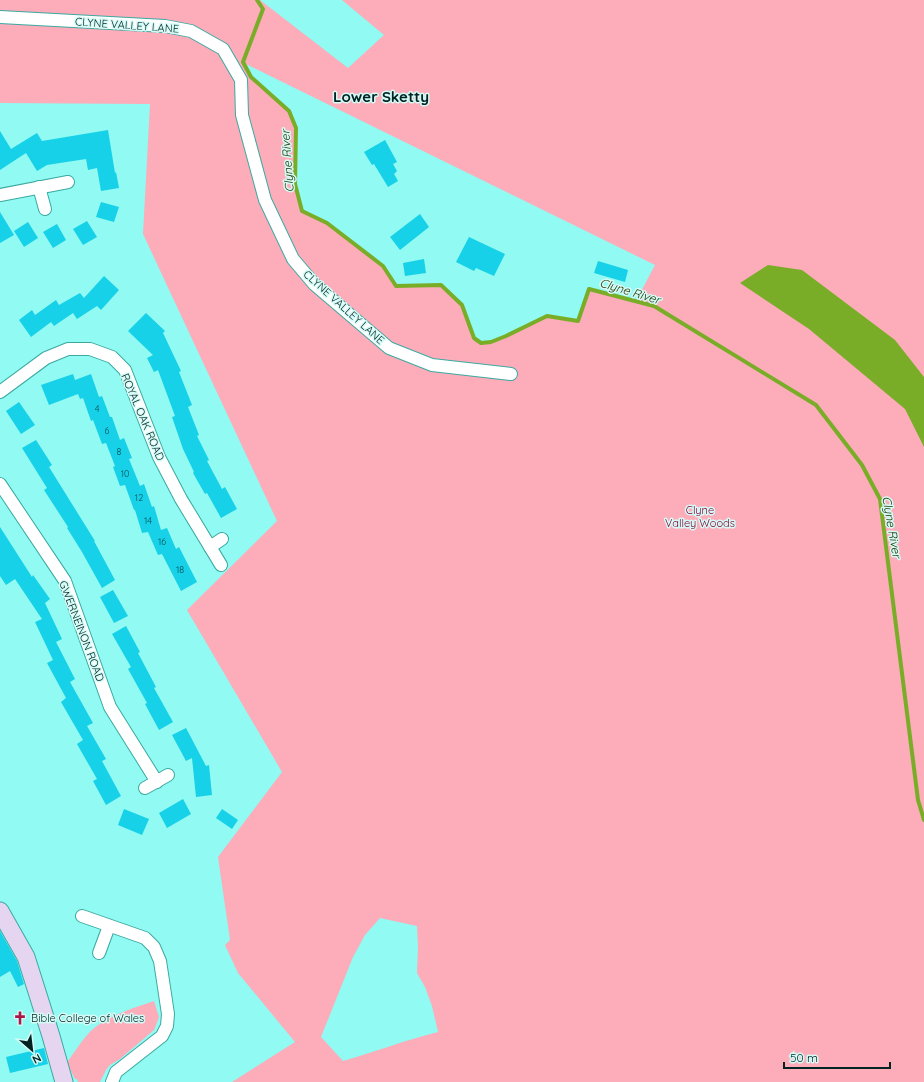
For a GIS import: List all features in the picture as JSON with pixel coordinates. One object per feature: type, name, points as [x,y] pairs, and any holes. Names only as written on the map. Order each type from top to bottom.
[{"type":"main road","points":[[0,911],[26,958],[64,1082]]},
{"type":"street","name":"CLYNE VALLEY LANE","points":[[0,17],[165,26],[191,31],[223,49],[241,80],[242,115],[265,200],[293,260],[315,284],[389,348],[432,365],[511,374]]},
{"type":"street","points":[[0,195],[68,182]]},
{"type":"street","points":[[39,187],[45,209]]},
{"type":"street","name":"ROYAL OAK ROAD","points":[[0,392],[46,358],[68,349],[90,349],[112,356],[125,370],[159,457],[181,499],[221,565]]},
{"type":"street","name":"GWERNEINON ROAD","points":[[0,484],[64,581],[110,707],[157,782]]},
{"type":"street","points":[[210,547],[222,539]]},
{"type":"street","points":[[145,788],[168,775]]},
{"type":"street","points":[[82,916],[145,938],[154,946],[160,961],[168,1014],[167,1026],[162,1036],[116,1072],[112,1082]]},
{"type":"street","points":[[99,953],[109,926]]},
{"type":"green space","name":"Clyne Valley Woods","points":[[0,0],[260,0],[348,68],[384,35],[342,0],[924,0],[924,1082],[232,1082],[295,1042],[238,973],[225,945],[230,940],[218,857],[282,772],[187,610],[277,521],[143,234],[150,104],[0,103]],"holes":[[[244,63],[655,265],[636,301],[589,289],[578,321],[547,316],[506,336],[491,342],[481,343],[474,337],[462,305],[441,285],[396,286],[383,266],[327,223],[302,211],[295,184],[296,128],[289,111],[251,77]],[[380,918],[417,926],[417,973],[425,987],[432,1006],[438,1032],[343,1061],[321,1037],[353,957],[365,935]]]},
{"type":"green space","points":[[154,1001],[159,1017],[154,1030],[120,1059],[110,1065],[100,1082],[78,1082],[66,1064],[88,1034],[94,1028],[110,1018]]},
{"type":"shaded area","points":[[768,265],[802,270],[895,340],[924,377],[924,447],[905,409],[809,329],[740,283]]},
{"type":"building","points":[[108,130],[119,188],[101,191],[97,168],[88,170],[86,159],[47,165],[37,171],[26,153],[0,170],[0,131],[11,149],[37,133],[42,141]]},
{"type":"building","points":[[385,140],[397,162],[393,164],[397,171],[394,174],[398,181],[388,187],[374,164],[372,165],[364,152]]},
{"type":"building","points":[[101,202],[119,207],[114,222],[96,217]]},
{"type":"building","points":[[0,212],[14,235],[0,243]]},
{"type":"building","points":[[420,214],[429,227],[400,250],[390,237]]},
{"type":"building","points":[[87,221],[97,237],[83,245],[73,229]]},
{"type":"building","points":[[28,222],[38,238],[24,247],[14,231]]},
{"type":"building","points":[[57,224],[66,240],[53,248],[43,232]]},
{"type":"building","points":[[469,237],[505,254],[494,276],[476,268],[474,271],[456,262]]},
{"type":"building","points":[[424,259],[426,273],[405,276],[403,263]]},
{"type":"building","points":[[598,261],[628,270],[625,282],[594,273]]},
{"type":"building","points":[[104,276],[119,290],[101,310],[97,306],[77,319],[73,313],[54,326],[51,322],[31,337],[19,320],[32,310],[35,315],[56,300],[59,305],[80,293],[84,298]]},
{"type":"building","points":[[146,313],[165,331],[163,333],[181,371],[179,372],[192,405],[188,407],[199,435],[197,436],[209,460],[207,461],[222,489],[225,487],[237,509],[221,518],[207,493],[205,494],[193,473],[194,472],[183,449],[172,417],[175,416],[158,370],[154,372],[147,358],[153,355],[128,331]]},
{"type":"building","points":[[73,374],[75,380],[91,374],[99,397],[102,396],[110,417],[112,417],[120,440],[124,438],[132,458],[129,459],[140,486],[144,484],[152,507],[154,506],[161,530],[167,528],[176,549],[179,547],[197,582],[181,591],[162,554],[158,555],[148,532],[142,533],[125,485],[120,486],[113,467],[115,466],[106,443],[102,444],[93,420],[91,421],[83,398],[80,399],[78,394],[49,405],[41,385]]},
{"type":"building","points":[[19,402],[35,425],[21,434],[6,411]]},
{"type":"building","points":[[36,440],[52,465],[49,467],[95,541],[115,580],[102,588],[67,528],[68,527],[44,490],[47,488],[22,448]]},
{"type":"building","points":[[0,527],[32,577],[33,575],[50,599],[45,603],[62,639],[56,642],[75,679],[70,682],[93,723],[87,726],[106,759],[102,761],[121,796],[106,805],[93,781],[97,779],[77,744],[83,740],[61,702],[66,698],[47,663],[53,660],[35,622],[42,619],[15,579],[6,585],[0,576]]},
{"type":"building","points":[[113,590],[128,616],[114,623],[100,597]]},
{"type":"building","points":[[126,626],[156,687],[154,688],[173,722],[159,730],[145,704],[147,703],[128,669],[131,667],[112,634]]},
{"type":"building","points":[[186,728],[206,766],[209,765],[212,795],[196,797],[192,758],[186,761],[172,735]]},
{"type":"building","points":[[183,799],[191,814],[167,828],[159,813]]},
{"type":"building","points":[[124,809],[149,819],[142,835],[118,825]]},
{"type":"building","points":[[222,809],[238,820],[232,829],[216,818]]},
{"type":"building","points":[[0,931],[17,961],[24,984],[18,987],[10,971],[0,977]]},
{"type":"building","points":[[44,1048],[48,1064],[10,1073],[6,1057]]},
{"type":"waterway","name":"Clyne River","points":[[257,0],[263,9],[243,62],[251,77],[289,111],[296,128],[295,184],[302,211],[327,223],[383,266],[396,286],[441,285],[462,305],[474,338],[481,343],[491,342],[506,336],[547,316],[578,321],[589,289],[654,306],[816,405],[862,465],[880,499],[918,800],[924,820]]},
{"type":"place","name":"Bible College of Wales","points":[[20,1018]]},
{"type":"district","name":"Lower Sketty","points":[[381,96]]}]
